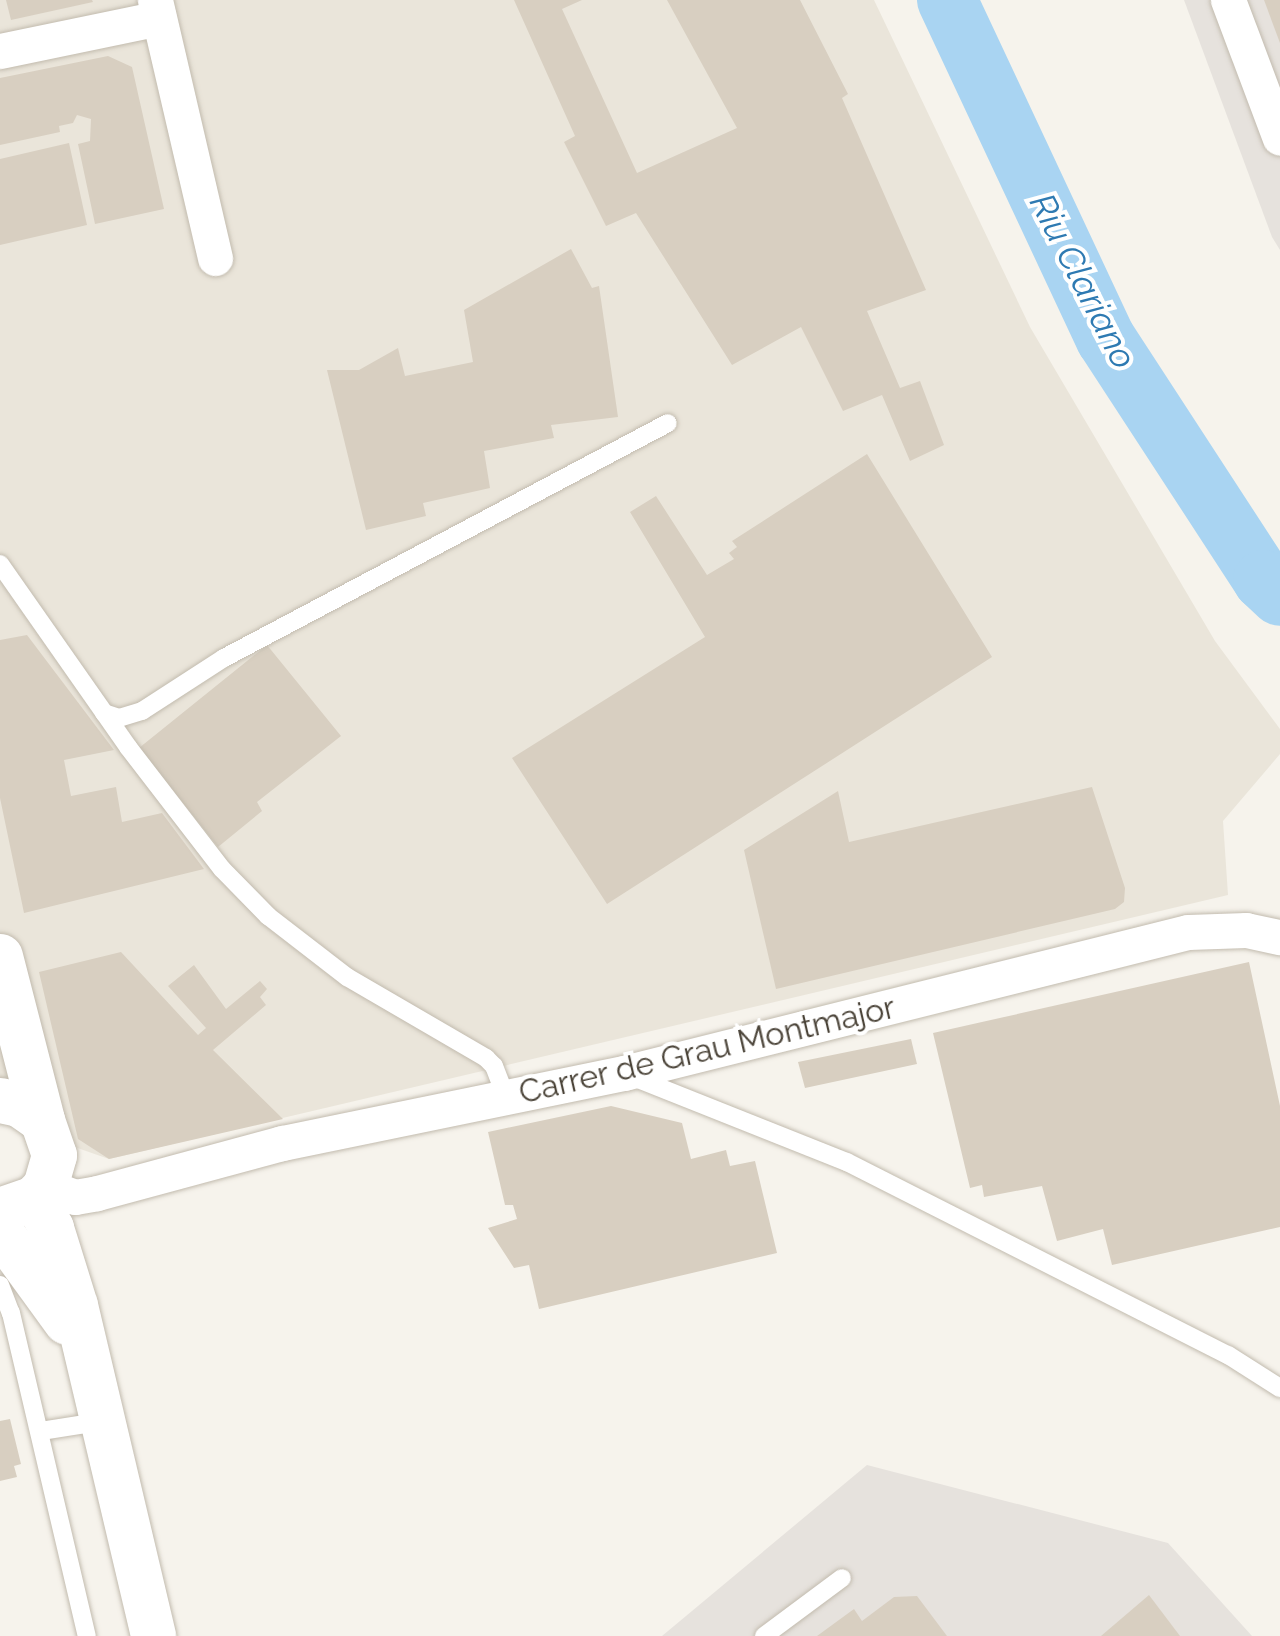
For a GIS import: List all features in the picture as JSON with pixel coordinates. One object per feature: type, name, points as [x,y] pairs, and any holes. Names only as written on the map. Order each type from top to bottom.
[{"type":"street","points":[[1228,0],[1280,138]]},
{"type":"street","points":[[0,50],[157,9],[214,258]]},
{"type":"street","name":"Carrer de Grau Montmajor","points":[[35,1174],[75,1198],[282,1144],[624,1073],[1188,932],[1246,930],[1280,937]]},
{"type":"street","points":[[0,956],[14,1016],[35,1174]]},
{"type":"street","points":[[0,1062],[14,1016]]},
{"type":"street","points":[[0,1100],[19,1104],[104,1421],[153,1636]]},
{"type":"street","points":[[0,1231],[41,1283],[88,1358]]},
{"type":"lane","points":[[104,714],[119,718],[142,711],[224,658],[668,422]]},
{"type":"lane","points":[[0,564],[198,842],[268,916],[375,997],[486,1058],[494,1066],[506,1098]]},
{"type":"lane","points":[[624,1073],[847,1162],[1228,1354],[1280,1388]]},
{"type":"lane","points":[[0,1285],[40,1431],[87,1636]]},
{"type":"lane","points":[[40,1431],[104,1421]]},
{"type":"lane","points":[[764,1636],[842,1578]]},
{"type":"shaded area","points":[[0,0],[874,0],[1030,327],[1215,641],[1280,729],[1280,754],[1223,821],[1228,895],[109,1159],[0,1121]]},
{"type":"shaded area","points":[[1184,0],[1280,0],[1280,250],[1272,237]]},
{"type":"shaded area","points":[[867,1465],[1168,1543],[1252,1636],[662,1636]]},
{"type":"building","points":[[6,0],[92,0],[93,2],[11,20]]},
{"type":"building","points":[[514,0],[582,0],[562,9],[637,173],[737,128],[667,0],[800,0],[848,94],[842,98],[926,290],[867,311],[900,388],[920,381],[944,445],[910,461],[882,395],[843,411],[801,327],[732,365],[636,213],[606,226],[564,142],[575,136]]},
{"type":"building","points":[[1264,0],[1280,0],[1280,43]]},
{"type":"building","points":[[108,56],[132,67],[164,209],[95,224],[78,144],[90,141],[91,119],[77,115],[73,123],[59,126],[60,132],[0,145],[0,78]]},
{"type":"building","points":[[69,143],[87,225],[0,245],[0,159]]},
{"type":"building","points":[[571,249],[592,288],[599,286],[618,417],[551,425],[554,438],[484,451],[490,488],[423,503],[426,516],[366,530],[327,370],[359,370],[398,348],[405,376],[473,362],[464,310]]},
{"type":"building","points":[[867,454],[992,657],[607,904],[512,758],[705,637],[630,512],[656,496],[707,575],[734,559],[729,553],[737,547],[732,541]]},
{"type":"building","points":[[27,635],[114,750],[64,760],[71,796],[116,787],[122,822],[162,813],[204,869],[24,913],[0,798],[0,640]]},
{"type":"building","points":[[267,645],[341,736],[257,802],[262,811],[218,847],[139,748]]},
{"type":"building","points":[[1092,787],[1125,888],[1124,902],[1115,909],[776,989],[744,850],[838,791],[849,842]]},
{"type":"building","points":[[121,952],[198,1035],[206,1028],[168,986],[194,965],[226,1009],[260,981],[267,989],[260,997],[266,1005],[213,1050],[283,1119],[109,1159],[78,1139],[39,972]]},
{"type":"building","points":[[1249,962],[1280,1106],[1280,1227],[1112,1265],[1103,1229],[1057,1241],[1042,1186],[984,1197],[982,1185],[970,1188],[933,1033]]},
{"type":"building","points":[[911,1039],[917,1064],[805,1088],[798,1062]]},
{"type":"building","points":[[611,1106],[682,1123],[691,1159],[726,1150],[730,1166],[755,1161],[777,1253],[539,1309],[529,1265],[514,1268],[488,1228],[517,1219],[513,1205],[505,1205],[488,1132]]},
{"type":"building","points":[[10,1419],[21,1464],[14,1466],[17,1477],[0,1481],[0,1421]]},
{"type":"building","points":[[1149,1595],[1180,1636],[1101,1636]]},
{"type":"building","points":[[917,1596],[947,1636],[817,1636],[854,1609],[862,1621],[894,1597]]},
{"type":"waterway","name":"Riu Clariano","points":[[947,0],[1106,339],[1263,580],[1280,596]]}]
